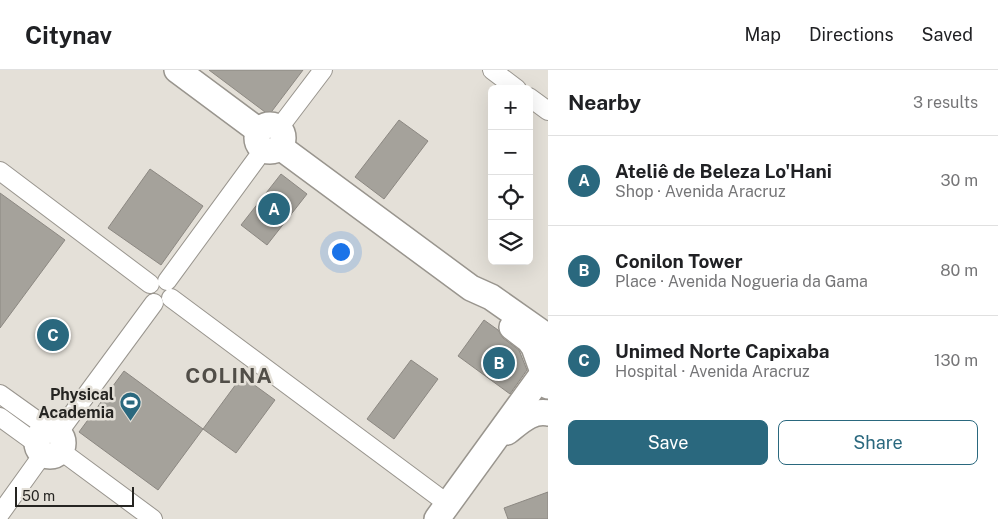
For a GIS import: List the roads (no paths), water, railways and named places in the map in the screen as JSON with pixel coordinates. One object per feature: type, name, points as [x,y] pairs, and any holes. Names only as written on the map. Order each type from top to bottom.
[{"type":"main road","points":[[177,70],[471,288],[492,297],[548,337]]},
{"type":"main road","points":[[443,511],[545,367],[529,340],[483,305],[471,288]]},
{"type":"main road","points":[[493,442],[528,416],[540,412],[548,413]]},
{"type":"street","points":[[0,514],[50,442],[164,294],[270,139],[323,70]]},
{"type":"street","points":[[492,70],[513,85]]},
{"type":"street","points":[[533,100],[548,111]]},
{"type":"street","points":[[0,171],[150,284],[160,278],[164,294],[443,511]]},
{"type":"street","points":[[0,394],[50,442],[153,519]]},
{"type":"street","points":[[0,417],[50,442]]},
{"type":"place","name":"Ateliê de Beleza Lo'Hani","points":[[274,209]]},
{"type":"place","name":"Unimed Norte Capixaba","points":[[53,335]]},
{"type":"place","name":"Conilon Tower","points":[[499,363]]},
{"type":"place","name":"Physical Academia","points":[[130,422]]},
{"type":"district","name":"COLINA","points":[[229,376]]}]
